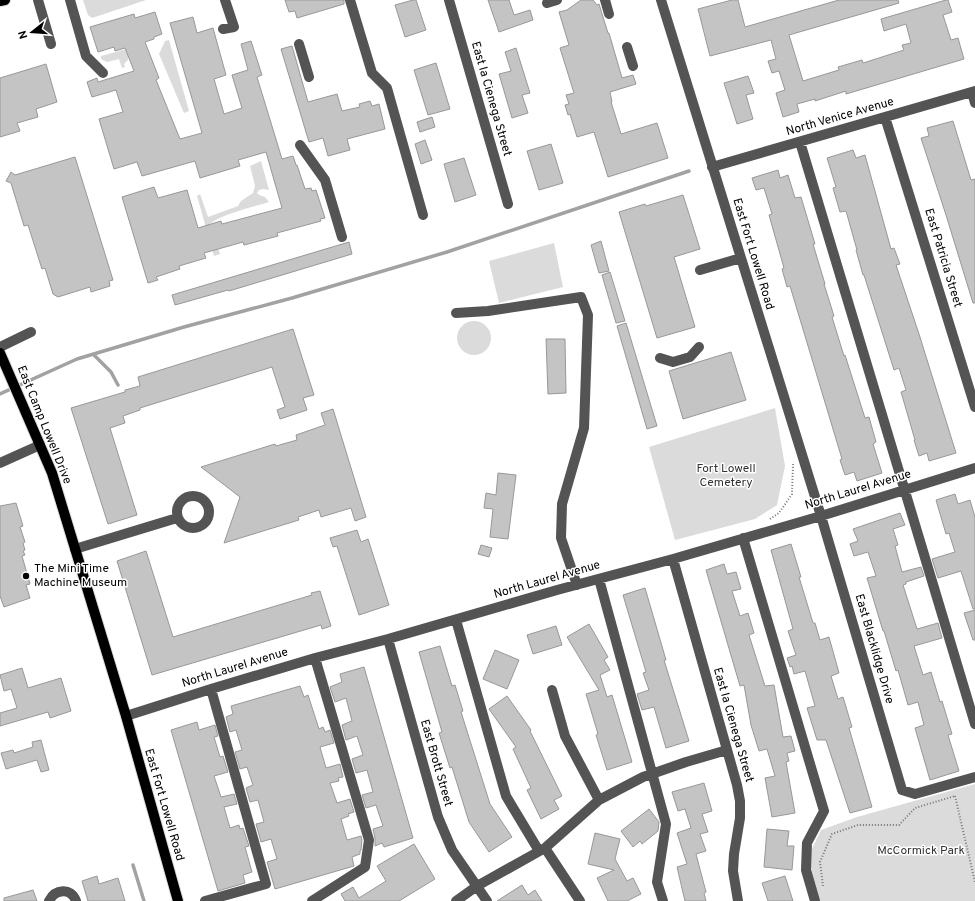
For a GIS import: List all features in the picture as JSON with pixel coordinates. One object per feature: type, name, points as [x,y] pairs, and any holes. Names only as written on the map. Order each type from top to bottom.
[{"type":"main road","points":[[0,1],[5,0]]},
{"type":"main road","name":"East Camp Lowell Drive","points":[[0,353],[52,473],[126,716]]},
{"type":"main road","name":"East Fort Lowell Road","points":[[126,716],[178,901]]},
{"type":"street","points":[[38,0],[51,44]]},
{"type":"street","points":[[70,0],[86,56],[103,73]]},
{"type":"street","points":[[223,29],[234,27],[225,0]]},
{"type":"street","points":[[350,0],[372,73],[387,88],[423,215]]},
{"type":"street","name":"East la Cienega Street","points":[[449,0],[508,204]]},
{"type":"street","points":[[547,3],[558,0]]},
{"type":"street","points":[[605,0],[609,14]]},
{"type":"street","name":"East Fort Lowell Road","points":[[661,0],[821,516]]},
{"type":"street","points":[[299,44],[309,77]]},
{"type":"street","points":[[628,47],[633,66]]},
{"type":"street","points":[[973,91],[975,103]]},
{"type":"street","name":"North Venice Avenue","points":[[712,167],[973,91]]},
{"type":"street","name":"East Patricia Street","points":[[886,117],[975,407]]},
{"type":"street","points":[[800,142],[975,724]]},
{"type":"street","points":[[300,145],[325,180],[342,236]]},
{"type":"street","points":[[700,270],[741,258]]},
{"type":"street","points":[[456,313],[488,311],[581,298],[588,315],[584,428],[562,504],[562,538],[577,585]]},
{"type":"street","points":[[0,347],[31,332]]},
{"type":"street","points":[[660,358],[673,362],[690,357],[699,346]]},
{"type":"street","points":[[0,462],[40,444]]},
{"type":"street","name":"North Laurel Avenue","points":[[126,716],[315,658],[456,620],[821,516],[975,468]]},
{"type":"street","name":"East Blacklidge Drive","points":[[821,516],[902,790],[915,794],[952,783]]},
{"type":"street","points":[[75,549],[177,518]]},
{"type":"street","points":[[743,538],[824,811],[807,843],[806,870],[815,901]]},
{"type":"street","name":"East la Cienega Street","points":[[673,559],[737,785],[740,801],[740,818],[734,854],[733,871],[738,901]]},
{"type":"street","points":[[599,579],[666,824],[657,882],[662,901]]},
{"type":"street","points":[[456,620],[506,796],[580,901]]},
{"type":"street","name":"East Brott Street","points":[[388,639],[438,817],[452,850],[488,901]]},
{"type":"street","points":[[312,901],[365,866],[368,840],[315,658]]},
{"type":"street","points":[[205,901],[266,884],[211,689]]},
{"type":"street","points":[[552,690],[565,736],[599,800]]},
{"type":"street","points":[[456,901],[477,886],[542,849],[599,800],[643,777],[727,750]]},
{"type":"street","points":[[952,783],[975,776]]},
{"type":"street","points":[[49,901],[54,894],[63,891],[72,894],[76,901]]},
{"type":"path","points":[[767,520],[779,513],[792,494],[793,464]]},
{"type":"path","points":[[952,783],[975,882]]},
{"type":"path","points":[[824,893],[820,862],[832,834],[858,824],[899,825],[915,808],[955,796]]},
{"type":"green space","points":[[83,0],[146,0],[92,18],[88,15]]},
{"type":"green space","points":[[169,40],[189,111],[184,113],[159,54],[165,41]]},
{"type":"green space","points":[[127,49],[129,57],[124,64],[125,67],[122,68],[119,59],[107,62],[101,59],[101,56]]},
{"type":"green space","points":[[261,161],[269,190],[259,190],[257,193],[265,197],[269,202],[229,214],[210,224],[220,254],[214,256],[197,196],[200,194],[208,217],[238,206],[241,201],[253,193],[255,186],[250,166]]},
{"type":"green space","points":[[554,243],[563,287],[499,303],[489,261]]},
{"type":"green space","points":[[471,321],[477,321],[486,326],[490,332],[490,344],[486,350],[477,355],[471,355],[462,350],[457,341],[457,335],[462,326]]},
{"type":"green space","name":"Fort Lowell Cemetery","points":[[775,408],[785,466],[777,505],[755,519],[675,540],[649,447]]},
{"type":"green space","name":"McCormick Park","points":[[975,784],[975,901],[818,901],[809,855],[821,830],[857,817]]},
{"type":"building","points":[[285,0],[344,0],[344,4],[297,18],[295,11],[289,12]]},
{"type":"building","points":[[416,0],[426,30],[405,37],[395,5]]},
{"type":"building","points":[[488,0],[509,0],[514,15],[530,10],[533,20],[499,32]]},
{"type":"building","points":[[581,0],[593,0],[597,5],[599,4],[622,78],[633,75],[636,84],[610,92],[611,102],[621,134],[657,123],[668,158],[608,177],[594,132],[577,137],[570,114],[568,115],[565,105],[569,104],[566,95],[574,93],[560,48],[569,45],[559,12],[567,10]]},
{"type":"building","points":[[732,0],[738,0],[745,27],[839,0],[898,0],[899,3],[789,35],[803,81],[839,70],[838,67],[862,60],[863,63],[904,50],[902,45],[911,43],[906,24],[884,31],[881,19],[946,0],[948,0],[952,12],[943,15],[951,40],[958,38],[964,59],[846,94],[846,91],[815,101],[815,99],[797,104],[799,112],[783,117],[776,93],[785,90],[779,71],[772,73],[768,61],[776,59],[771,40],[710,56],[698,9]]},
{"type":"building","points":[[155,12],[162,34],[145,42],[159,78],[156,80],[180,139],[202,133],[170,23],[193,17],[197,33],[213,28],[226,75],[214,79],[224,114],[242,108],[232,75],[248,70],[241,44],[251,41],[262,75],[257,77],[282,159],[293,156],[305,189],[311,188],[312,191],[316,190],[325,218],[320,219],[321,221],[277,233],[278,236],[244,245],[243,242],[204,253],[206,258],[179,266],[180,269],[156,277],[158,280],[148,283],[122,197],[154,187],[158,198],[187,190],[198,228],[221,221],[222,224],[282,208],[266,152],[238,160],[240,166],[200,178],[195,161],[142,176],[137,162],[114,169],[99,119],[123,112],[116,90],[92,97],[87,82],[97,78],[98,82],[134,71],[125,48],[115,51],[114,47],[98,52],[90,27],[134,14],[135,18]]},
{"type":"building","points":[[292,46],[308,102],[337,94],[342,111],[360,107],[359,104],[370,101],[372,106],[379,104],[385,129],[347,139],[350,150],[328,156],[323,138],[309,142],[281,49]]},
{"type":"building","points":[[516,48],[530,93],[522,95],[528,113],[512,118],[499,74],[511,71],[505,52]]},
{"type":"building","points":[[436,63],[450,109],[428,115],[414,70]]},
{"type":"building","points":[[46,64],[57,102],[36,109],[38,117],[17,123],[20,131],[0,137],[0,78]]},
{"type":"building","points":[[748,76],[754,93],[746,95],[753,119],[737,124],[724,83]]},
{"type":"building","points":[[432,117],[435,127],[420,132],[417,122]]},
{"type":"building","points":[[953,121],[971,180],[975,179],[975,303],[973,303],[921,138],[929,136],[927,128]]},
{"type":"building","points":[[425,140],[432,160],[421,164],[415,144]]},
{"type":"building","points":[[551,144],[563,183],[539,190],[527,151]]},
{"type":"building","points":[[853,150],[856,158],[865,155],[891,249],[894,248],[900,264],[896,265],[956,453],[929,461],[927,453],[919,456],[901,392],[906,390],[899,368],[894,370],[863,275],[846,211],[840,212],[833,188],[836,187],[827,158]]},
{"type":"building","points":[[75,157],[113,280],[109,281],[110,286],[91,292],[90,287],[58,297],[53,294],[45,268],[42,269],[28,225],[24,226],[11,183],[6,181],[11,172],[15,175]]},
{"type":"building","points":[[464,158],[476,195],[455,202],[444,164]]},
{"type":"building","points":[[778,170],[780,178],[788,175],[795,198],[801,197],[834,316],[832,317],[865,418],[869,417],[876,442],[873,444],[882,473],[857,481],[854,472],[845,475],[840,460],[842,459],[790,286],[787,287],[782,269],[784,268],[769,215],[772,214],[764,188],[756,190],[752,178]]},
{"type":"building","points":[[683,195],[700,249],[674,257],[695,327],[657,338],[619,212]]},
{"type":"building","points":[[601,241],[609,271],[599,273],[591,245]]},
{"type":"building","points":[[349,242],[352,254],[229,291],[228,290],[175,305],[172,295]]},
{"type":"building","points":[[610,272],[625,321],[616,323],[602,275]]},
{"type":"building","points":[[626,323],[657,426],[647,429],[617,326]]},
{"type":"building","points":[[293,329],[314,395],[303,398],[307,410],[280,419],[277,410],[285,407],[272,367],[140,408],[140,410],[123,416],[125,423],[110,428],[137,515],[108,524],[71,408],[140,386],[138,377]]},
{"type":"building","points":[[546,339],[565,339],[566,393],[548,394]]},
{"type":"building","points":[[731,352],[746,400],[683,419],[669,371]]},
{"type":"building","points":[[333,409],[366,517],[355,521],[351,508],[321,517],[319,510],[298,517],[299,520],[224,543],[240,497],[201,467],[275,444],[276,446],[297,440],[296,435],[325,425],[321,413]]},
{"type":"building","points":[[498,473],[516,475],[508,539],[490,537],[493,509],[484,508],[486,493],[496,495]]},
{"type":"building","points":[[955,494],[958,504],[970,500],[975,517],[975,609],[973,609],[961,571],[938,578],[932,559],[955,552],[949,533],[946,534],[936,500]]},
{"type":"building","points":[[16,503],[23,526],[20,527],[25,542],[23,543],[25,550],[23,551],[25,555],[22,556],[30,584],[26,585],[30,598],[4,607],[0,596],[0,506]]},
{"type":"building","points":[[900,513],[905,525],[893,529],[898,545],[895,546],[902,572],[921,567],[924,576],[906,582],[906,584],[903,585],[917,629],[938,623],[942,638],[914,646],[923,675],[931,672],[940,702],[942,701],[952,734],[948,735],[959,771],[930,780],[915,728],[924,725],[918,702],[908,705],[898,670],[896,671],[867,578],[876,576],[868,552],[854,556],[850,544],[858,541],[853,529]]},
{"type":"building","points":[[357,530],[361,542],[368,539],[389,605],[359,615],[337,546],[333,547],[330,538]]},
{"type":"building","points":[[791,544],[813,623],[815,623],[820,640],[829,637],[839,673],[831,676],[838,699],[843,697],[852,727],[849,728],[872,807],[850,813],[826,740],[817,740],[807,708],[815,706],[805,671],[794,674],[792,666],[790,667],[787,658],[796,655],[788,631],[793,629],[771,550]]},
{"type":"building","points":[[481,545],[492,548],[489,557],[478,554]]},
{"type":"building","points":[[146,551],[173,637],[312,595],[311,593],[320,591],[331,626],[322,629],[321,625],[152,675],[117,561]]},
{"type":"building","points":[[724,564],[727,574],[736,572],[741,589],[732,591],[740,616],[748,613],[754,633],[749,635],[765,686],[774,685],[783,737],[791,736],[795,751],[787,753],[789,761],[786,762],[795,813],[772,817],[765,778],[775,776],[767,749],[759,751],[751,725],[744,685],[740,686],[706,570]]},
{"type":"building","points":[[645,588],[666,660],[664,660],[689,741],[666,748],[654,707],[642,710],[637,694],[649,690],[643,673],[646,672],[623,595]]},
{"type":"building","points":[[975,610],[975,640],[973,640],[964,613]]},
{"type":"building","points":[[589,624],[608,657],[604,660],[610,670],[600,675],[607,697],[612,695],[632,762],[607,770],[596,735],[598,734],[586,694],[599,690],[567,637]]},
{"type":"building","points":[[556,626],[562,645],[533,654],[527,635]]},
{"type":"building","points":[[440,646],[452,686],[455,685],[463,711],[461,712],[490,804],[512,837],[489,852],[469,822],[452,767],[450,768],[439,733],[442,732],[419,652]]},
{"type":"building","points":[[495,650],[519,660],[507,689],[483,679]]},
{"type":"building","points":[[364,667],[413,838],[384,847],[382,843],[375,846],[373,829],[383,826],[376,805],[366,808],[362,795],[373,792],[367,770],[356,773],[352,759],[363,755],[357,736],[346,740],[342,725],[352,721],[346,698],[335,702],[330,687],[342,682],[340,674]]},
{"type":"building","points":[[22,668],[28,688],[61,678],[71,711],[50,718],[48,712],[0,726],[0,713],[17,708],[11,689],[4,691],[0,675]]},
{"type":"building","points":[[300,686],[304,697],[308,695],[319,729],[323,727],[325,732],[330,730],[334,743],[320,747],[326,768],[340,764],[343,777],[338,778],[339,781],[330,783],[337,803],[350,799],[354,812],[341,819],[347,840],[361,836],[361,850],[360,854],[352,857],[354,866],[275,889],[267,862],[277,859],[271,839],[261,842],[256,824],[264,822],[258,800],[250,802],[246,788],[253,785],[247,767],[240,769],[235,752],[242,750],[236,730],[230,732],[226,717],[233,714],[231,706]]},
{"type":"building","points":[[507,696],[531,730],[530,731],[562,796],[554,800],[559,809],[541,819],[527,790],[531,788],[513,749],[516,747],[489,709]]},
{"type":"building","points":[[197,722],[199,730],[215,725],[218,736],[214,737],[220,757],[223,756],[228,772],[214,776],[221,797],[234,794],[237,804],[224,807],[230,828],[239,825],[240,829],[243,828],[249,846],[245,847],[252,872],[243,875],[245,883],[218,891],[171,730]]},
{"type":"building","points":[[41,740],[49,770],[41,772],[37,760],[6,769],[1,753],[13,750],[14,753],[33,747],[32,742]]},
{"type":"building","points":[[704,783],[712,811],[702,814],[708,832],[700,834],[706,851],[696,854],[706,892],[704,893],[706,901],[685,901],[677,867],[687,864],[677,833],[691,828],[685,809],[678,811],[672,792]]},
{"type":"building","points":[[649,809],[659,822],[658,831],[642,844],[640,841],[633,847],[621,831]]},
{"type":"building","points":[[767,829],[789,831],[787,846],[794,846],[792,870],[764,867]]},
{"type":"building","points":[[595,833],[620,839],[615,859],[627,881],[633,878],[641,894],[627,901],[608,901],[597,878],[614,870],[588,864]]},
{"type":"building","points":[[414,844],[435,879],[399,901],[345,901],[341,894],[353,887],[359,898],[386,881],[377,866]]},
{"type":"building","points":[[97,876],[99,884],[118,878],[125,901],[88,901],[82,881]]},
{"type":"building","points":[[785,876],[793,901],[768,901],[762,883]]},
{"type":"building","points":[[522,885],[528,895],[535,890],[542,901],[497,901]]},
{"type":"building","points":[[33,890],[37,901],[4,901],[4,898]]},
{"type":"waterway","points":[[0,394],[77,359],[447,252],[689,171]]},
{"type":"waterway","points":[[93,354],[111,372],[118,385]]},
{"type":"waterway","points":[[133,865],[144,901]]},
{"type":"place","name":"The Mini Time Machine Museum","points":[[26,576]]}]
